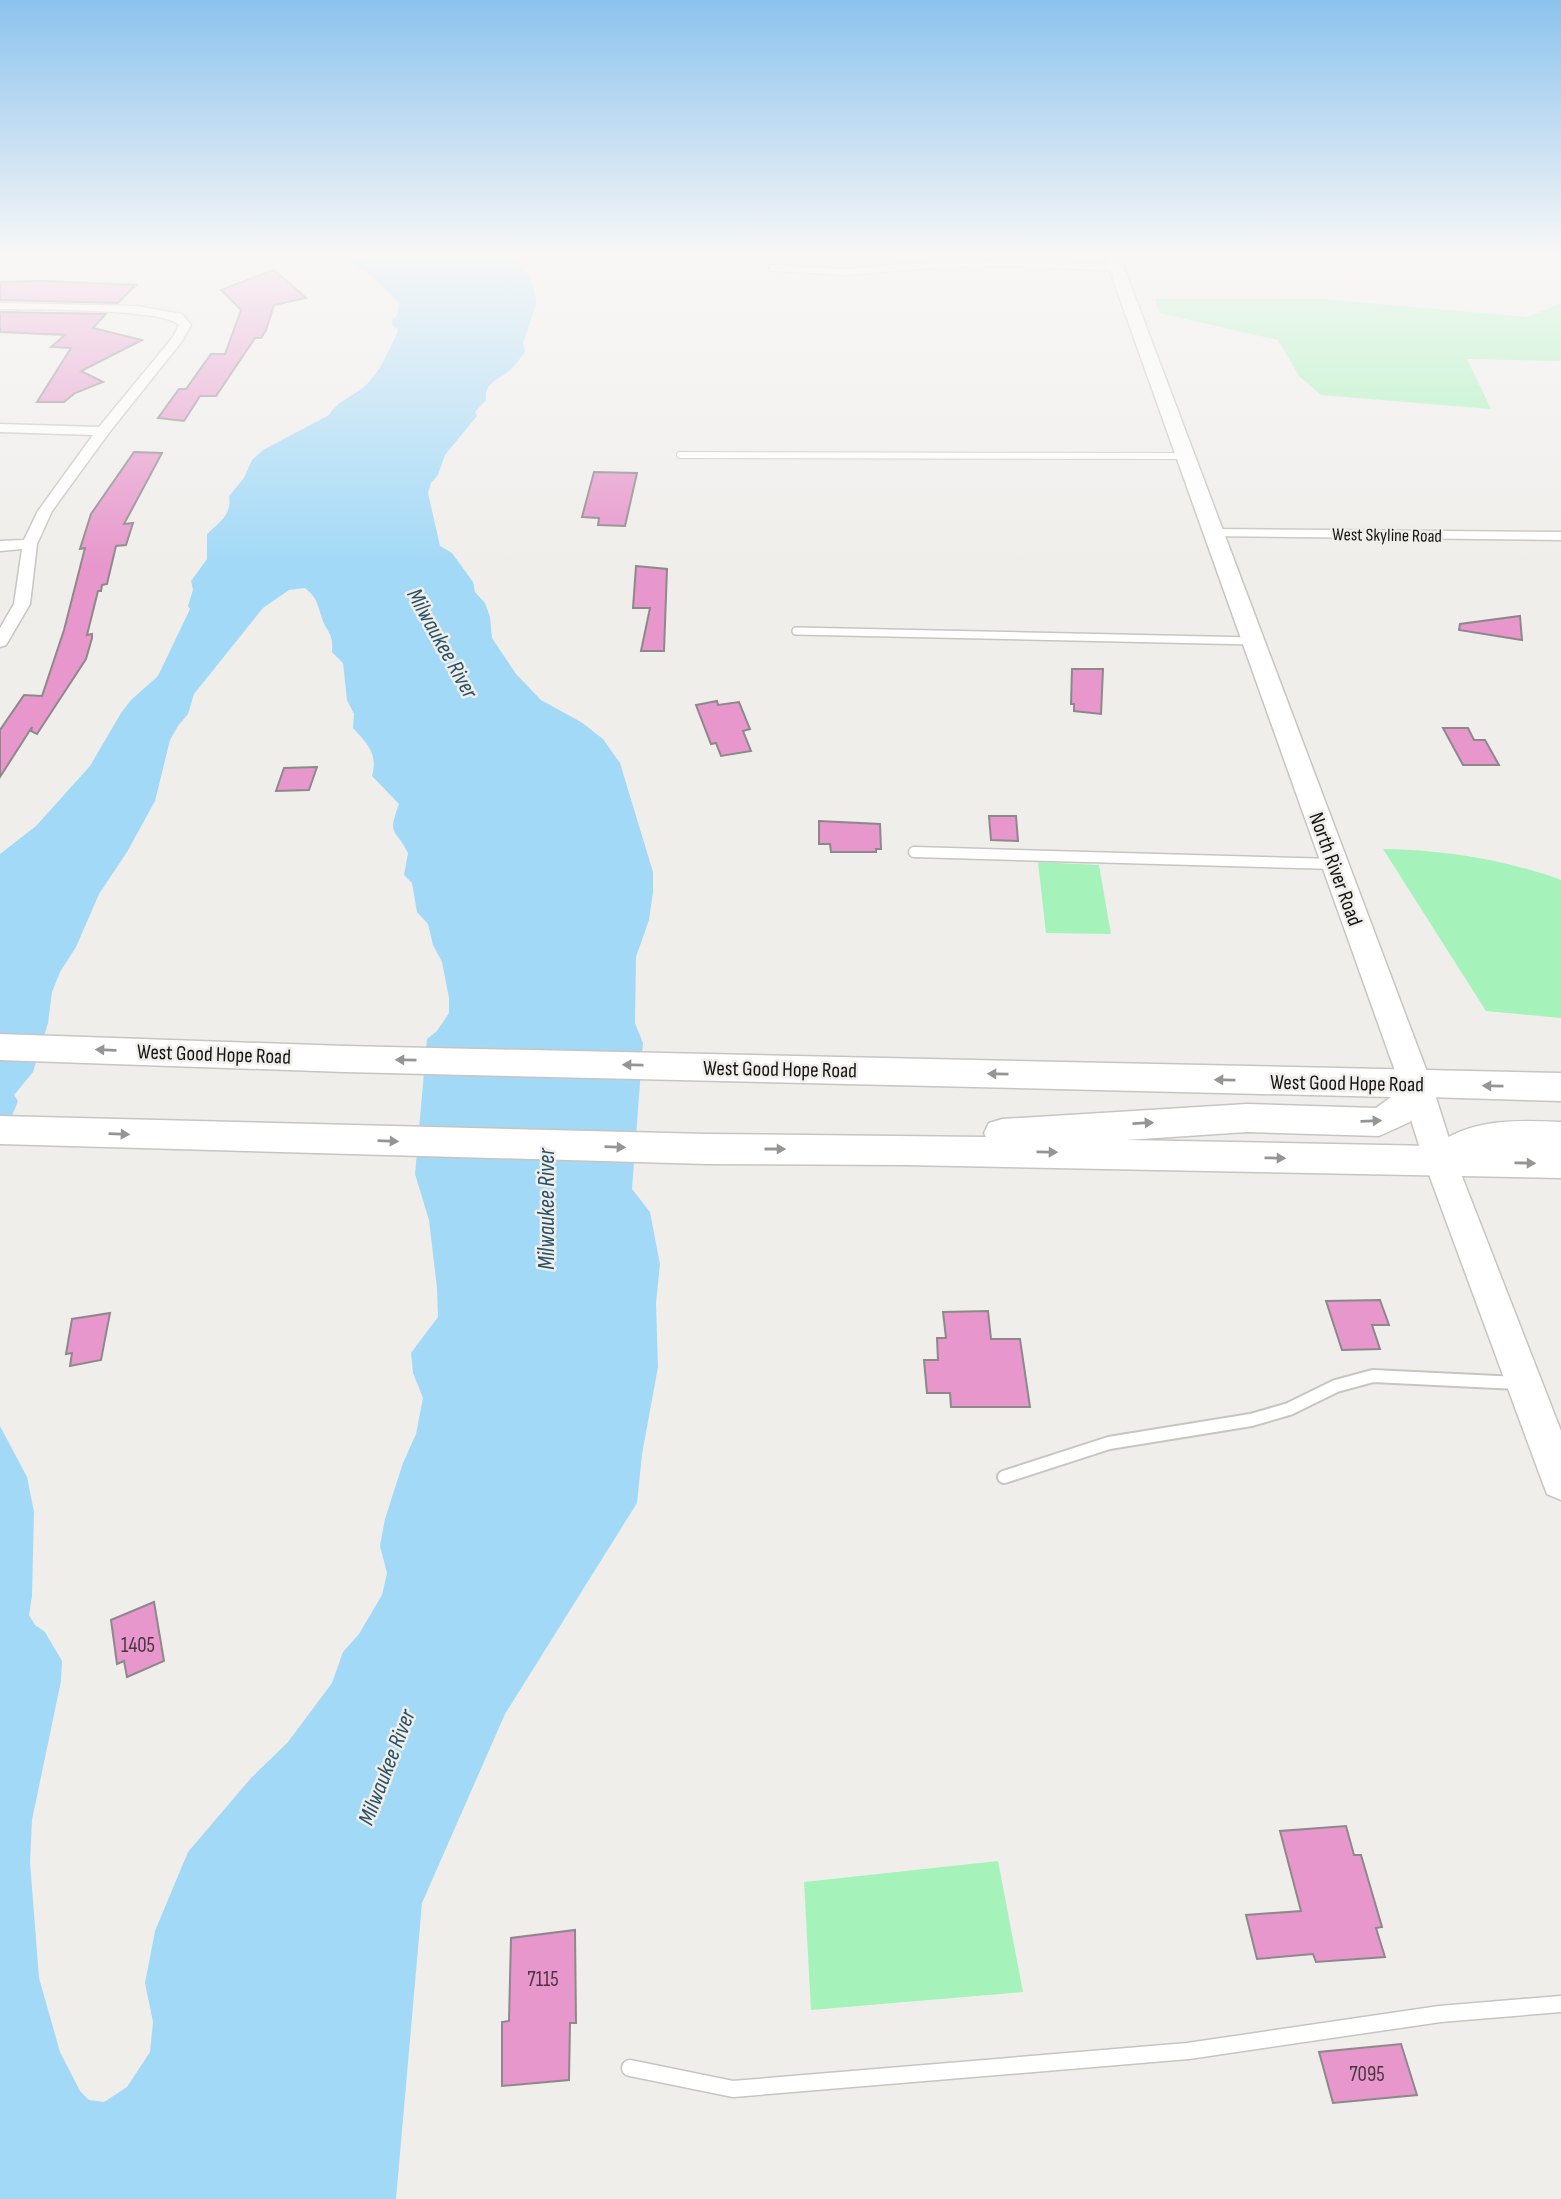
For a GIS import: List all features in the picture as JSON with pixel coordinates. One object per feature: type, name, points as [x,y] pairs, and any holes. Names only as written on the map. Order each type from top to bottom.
[{"type":"main road","name":"West Good Hope Road","points":[[0,1047],[345,1059],[1561,1087]]},
{"type":"main road","points":[[906,1150],[1019,1130],[1247,1118],[1380,1122],[1395,1116],[1408,1102],[1416,1085]]},
{"type":"main road","points":[[0,1130],[707,1149],[906,1150],[1561,1163]]},
{"type":"main road","points":[[1440,1161],[1457,1147],[1478,1137],[1561,1136]]},
{"type":"street","points":[[0,642],[22,604],[30,544],[45,511],[103,430],[160,360]]},
{"type":"street","name":"North River Road","points":[[1150,360],[1416,1085],[1440,1161],[1561,1481]]},
{"type":"street","points":[[0,428],[103,430]]},
{"type":"street","name":"West Skyline Road","points":[[1213,533],[1561,536]]},
{"type":"street","points":[[0,546],[30,544]]},
{"type":"lane","points":[[680,455],[1185,456]]},
{"type":"lane","points":[[796,631],[1253,641]]},
{"type":"lane","points":[[914,852],[1335,864]]},
{"type":"lane","points":[[1004,1478],[1109,1443],[1251,1420],[1289,1409],[1336,1386],[1373,1376],[1524,1383]]},
{"type":"lane","points":[[630,2068],[733,2089],[1188,2051],[1440,2014],[1561,2004]]},
{"type":"green space","points":[[1289,360],[1467,360],[1491,409],[1321,395],[1299,376]]},
{"type":"green space","points":[[1496,360],[1561,360],[1561,361]]},
{"type":"green space","points":[[1383,849],[1474,857],[1518,866],[1561,880],[1561,1018],[1486,1011]]},
{"type":"green space","points":[[1038,862],[1099,865],[1111,934],[1046,933]]},
{"type":"green space","points":[[998,1861],[1023,1992],[811,2010],[804,1882]]},
{"type":"water","name":"Milwaukee River","points":[[384,360],[519,360],[487,389],[486,400],[475,412],[477,416],[445,455],[438,475],[431,483],[428,493],[440,546],[452,553],[473,582],[475,592],[485,603],[490,617],[492,638],[516,674],[541,700],[581,722],[603,739],[620,763],[653,872],[649,920],[636,957],[635,1023],[643,1043],[632,1189],[650,1212],[660,1264],[656,1303],[658,1367],[642,1454],[637,1503],[505,1714],[422,1903],[396,2199],[0,2199],[0,1426],[27,1477],[34,1512],[29,1615],[35,1625],[45,1632],[62,1661],[61,1681],[32,1820],[30,1862],[39,1978],[60,2052],[80,2091],[89,2100],[104,2102],[127,2087],[150,2052],[153,2022],[145,1983],[155,1931],[188,1852],[251,1778],[288,1742],[332,1683],[343,1652],[359,1634],[382,1595],[387,1573],[380,1546],[385,1519],[403,1463],[416,1434],[423,1398],[413,1373],[411,1353],[438,1317],[429,1220],[415,1174],[427,1039],[437,1031],[449,1013],[449,998],[442,962],[433,945],[428,924],[417,912],[412,883],[404,875],[408,853],[393,827],[399,804],[372,776],[373,755],[353,728],[354,714],[347,700],[343,663],[332,652],[330,636],[317,603],[305,588],[289,590],[263,608],[194,694],[188,714],[170,740],[155,801],[127,852],[99,894],[76,947],[60,972],[52,992],[48,1023],[33,1072],[14,1095],[18,1101],[0,1146],[0,854],[36,826],[90,766],[121,713],[131,700],[158,676],[190,609],[188,606],[193,590],[191,581],[207,559],[207,534],[227,513],[229,496],[244,478],[252,460],[263,450],[329,415],[369,382]]},
{"type":"building","points":[[64,360],[103,360],[81,371],[103,382],[75,393],[64,402],[37,402]]},
{"type":"building","points":[[207,360],[240,360],[216,396],[200,396],[184,421],[158,418],[179,389],[186,389]]},
{"type":"building","points":[[134,452],[162,453],[124,524],[133,523],[126,545],[116,546],[107,584],[102,585],[101,591],[98,591],[87,635],[92,634],[92,638],[86,659],[37,734],[31,731],[32,727],[0,777],[0,730],[24,695],[42,696],[64,630],[85,548],[80,549],[91,514]]},
{"type":"building","points":[[594,472],[637,473],[625,526],[598,525],[599,518],[582,517]]},
{"type":"building","points":[[636,566],[667,569],[664,651],[641,651],[650,608],[633,608]]},
{"type":"building","points":[[1520,616],[1522,640],[1459,630],[1460,624]]},
{"type":"building","points":[[1072,669],[1103,669],[1101,714],[1074,711],[1074,704],[1071,704]]},
{"type":"building","points":[[717,701],[718,705],[739,702],[750,729],[743,731],[751,751],[721,756],[716,743],[711,744],[696,705]]},
{"type":"building","points":[[1443,728],[1468,728],[1474,740],[1485,740],[1499,765],[1463,765]]},
{"type":"building","points":[[317,767],[309,790],[276,791],[284,768]]},
{"type":"building","points":[[989,816],[1016,816],[1018,841],[991,840]]},
{"type":"building","points":[[819,821],[880,824],[881,849],[876,849],[876,852],[831,852],[830,844],[819,844]]},
{"type":"building","points":[[1380,1300],[1389,1325],[1372,1325],[1380,1349],[1342,1350],[1326,1301]]},
{"type":"building","points":[[988,1311],[991,1339],[1020,1339],[1030,1407],[951,1407],[950,1393],[927,1393],[924,1360],[938,1360],[937,1338],[946,1338],[943,1312]]},
{"type":"building","points":[[110,1313],[101,1360],[70,1366],[72,1353],[66,1354],[72,1319]]},
{"type":"building","points":[[154,1602],[164,1661],[127,1677],[124,1661],[117,1664],[111,1620]]},
{"type":"building","points":[[1346,1826],[1354,1855],[1361,1855],[1382,1927],[1376,1928],[1385,1957],[1316,1962],[1313,1954],[1257,1959],[1246,1915],[1301,1911],[1280,1831]]},
{"type":"building","points":[[575,1930],[576,2023],[570,2023],[569,2080],[502,2086],[502,2022],[509,2021],[511,1938]]},
{"type":"building","points":[[1401,2044],[1417,2095],[1333,2103],[1319,2052]]}]
